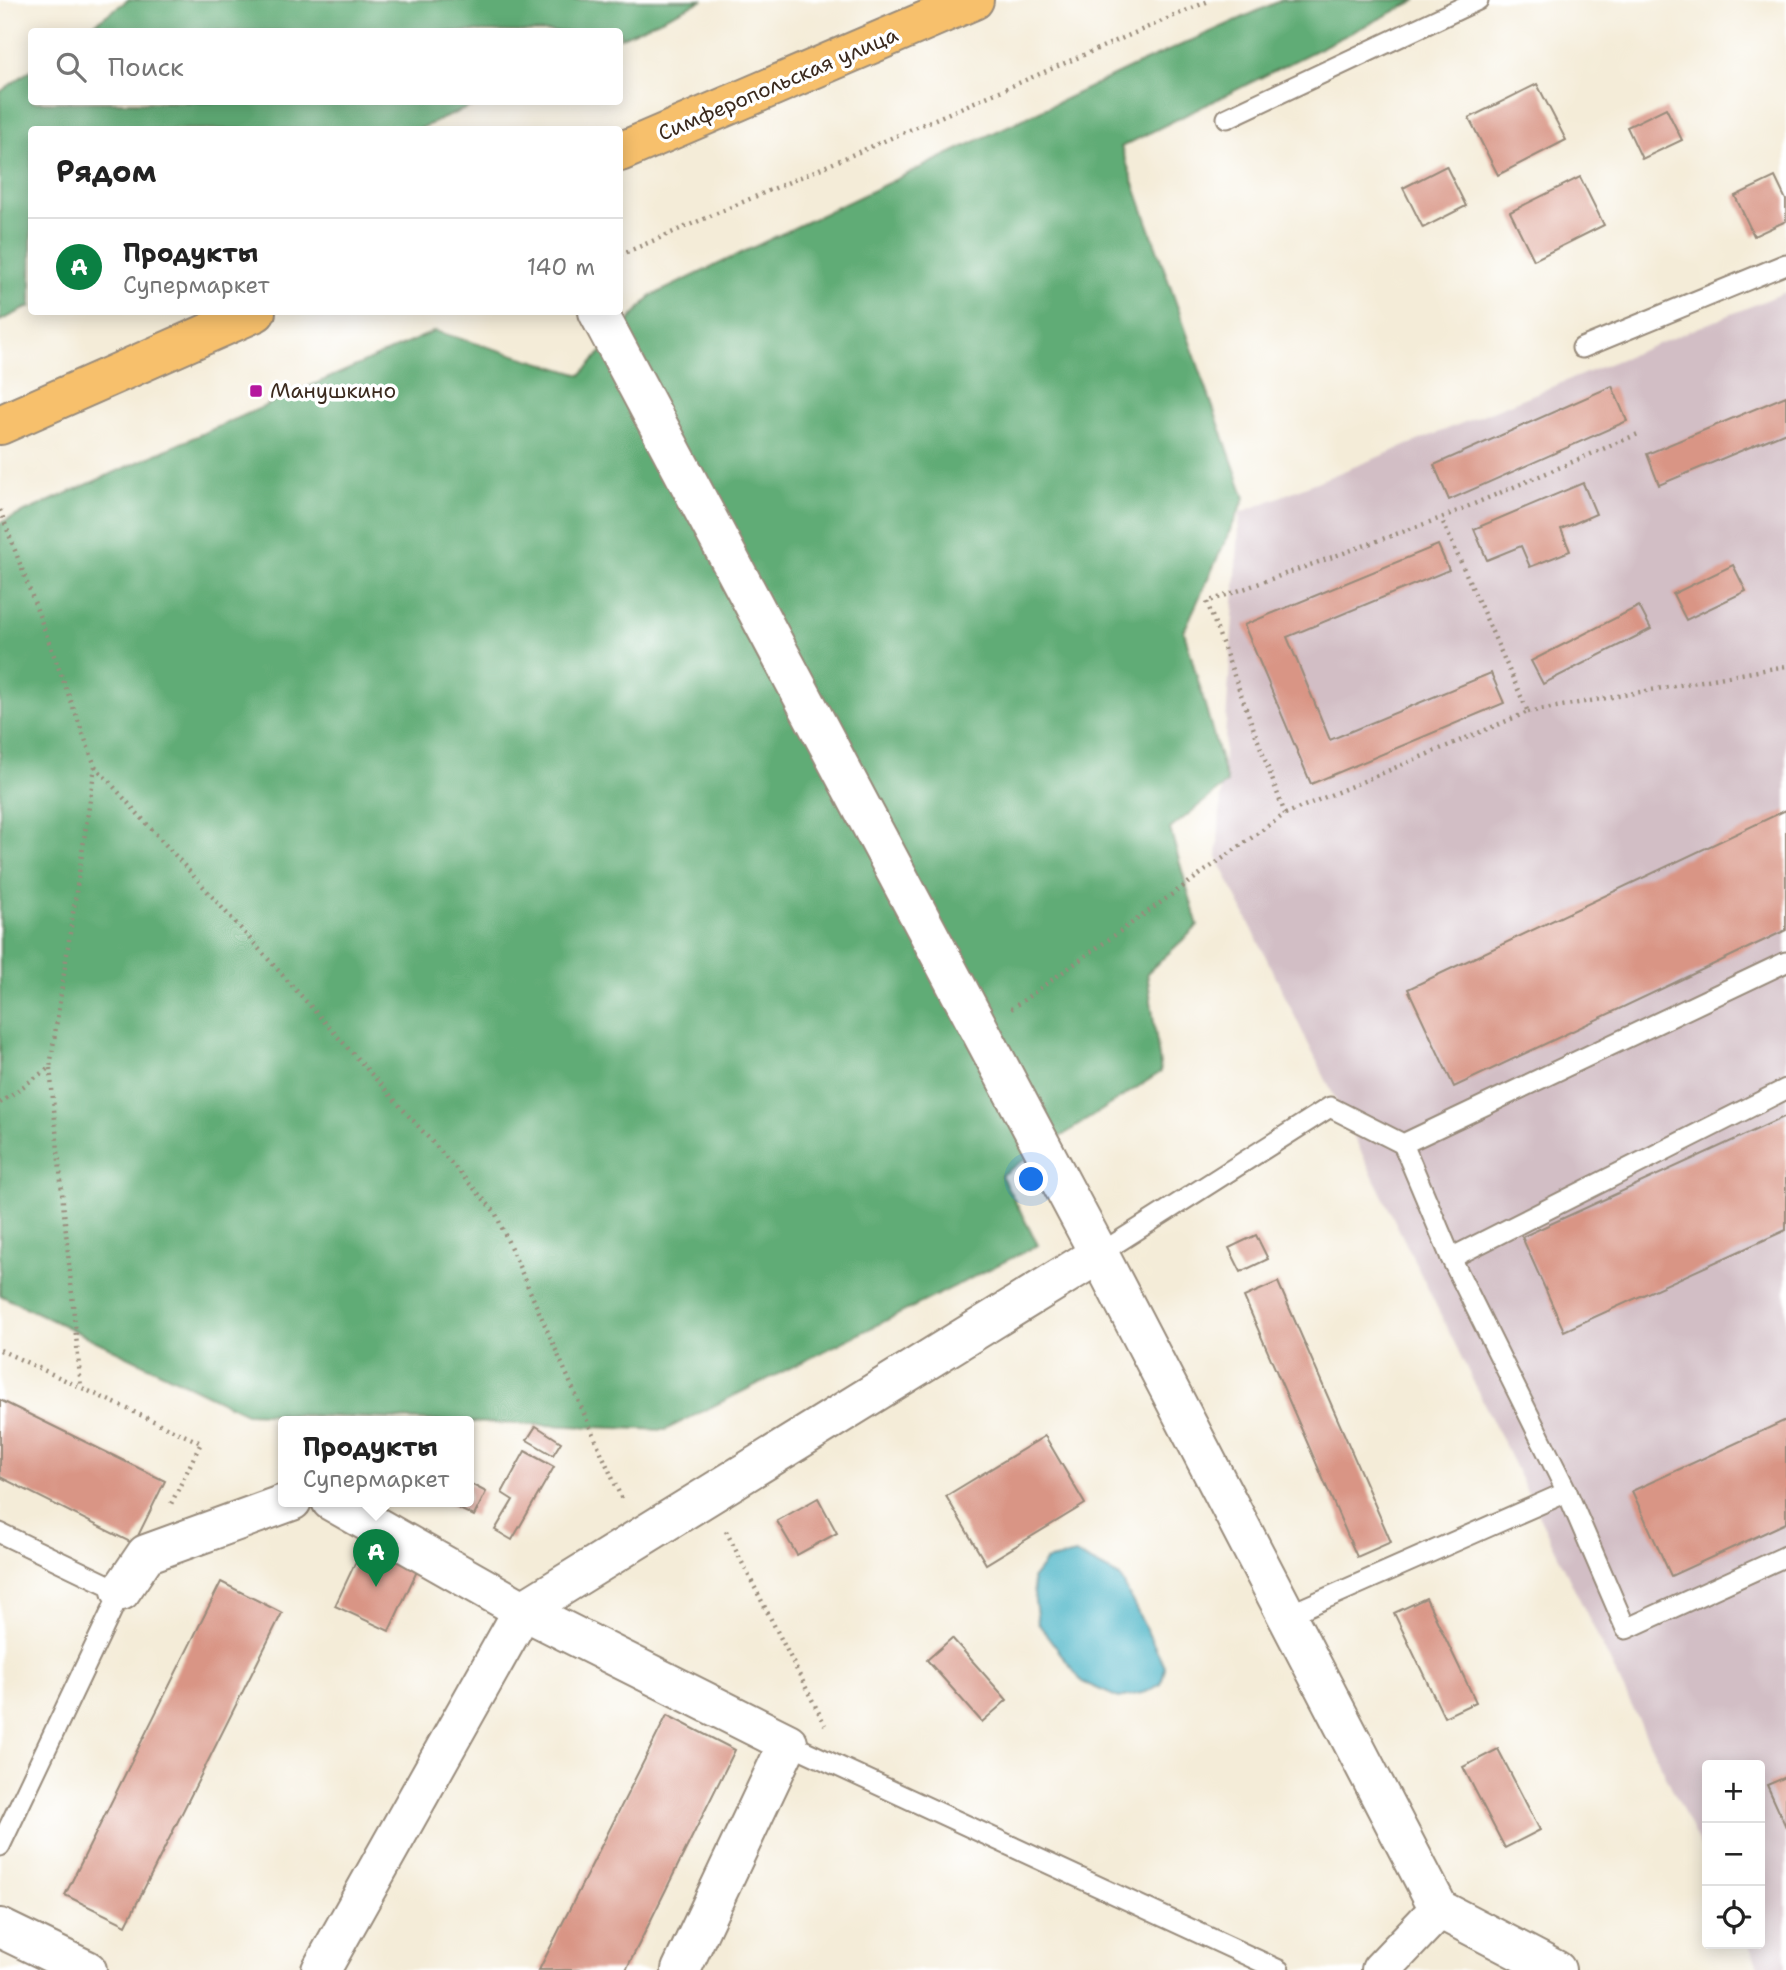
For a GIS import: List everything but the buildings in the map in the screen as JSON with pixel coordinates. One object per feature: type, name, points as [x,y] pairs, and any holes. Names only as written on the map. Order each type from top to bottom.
[{"type":"main road","name":"Симферопольская улица","points":[[623,151],[974,0]]},
{"type":"main road","points":[[0,425],[249,315]]},
{"type":"street","points":[[600,315],[1099,1254],[1439,1909],[1556,1970]]},
{"type":"street","points":[[321,1970],[523,1610],[1099,1254]]},
{"type":"street","points":[[121,1591],[146,1554],[278,1506]]},
{"type":"street","points":[[342,1507],[523,1610],[788,1743],[688,1968]]},
{"type":"street","points":[[1381,1970],[1439,1909]]},
{"type":"street","points":[[0,1928],[88,1970]]},
{"type":"lane","points":[[1227,118],[1478,0]]},
{"type":"lane","points":[[1582,348],[1786,264]]},
{"type":"lane","points":[[1403,1144],[1786,962]]},
{"type":"lane","points":[[1451,1258],[1786,1089]]},
{"type":"lane","points":[[1099,1254],[1331,1107],[1403,1144],[1451,1258],[1567,1492],[1626,1629],[1786,1556]]},
{"type":"lane","points":[[1288,1615],[1567,1492]]},
{"type":"lane","points":[[0,1533],[121,1591],[0,1846]]},
{"type":"lane","points":[[788,1743],[1279,1970]]},
{"type":"path","points":[[623,254],[1211,0]]},
{"type":"path","points":[[1285,814],[1207,602],[1441,518],[1638,434]]},
{"type":"path","points":[[0,510],[96,766],[495,1212],[639,1538]]},
{"type":"path","points":[[1441,518],[1528,712]]},
{"type":"path","points":[[980,1031],[1285,814],[1528,712],[1786,666]]},
{"type":"path","points":[[81,1388],[50,1067],[96,766]]},
{"type":"path","points":[[0,1103],[50,1067]]},
{"type":"path","points":[[0,1350],[201,1443],[146,1554]]},
{"type":"path","points":[[708,1496],[848,1771]]},
{"type":"shaded area","points":[[1786,292],[1786,1970],[1761,1970],[1750,1949],[1765,1949],[1765,1760],[1702,1760],[1702,1850],[1217,857],[1240,513]]},
{"type":"green space","points":[[128,0],[703,0],[623,37],[623,28],[88,28]]},
{"type":"green space","points":[[1282,0],[1417,0],[1121,147],[1245,498],[1184,631],[1227,783],[1170,829],[1198,926],[1147,973],[1161,1072],[1001,1175],[1038,1245],[665,1430],[474,1422],[474,1416],[246,1413],[0,1295],[0,523],[435,331],[581,375],[651,296],[1132,67]]},
{"type":"green space","points":[[28,72],[28,105],[474,105],[426,126],[28,126],[28,307],[0,321],[0,92]]},
{"type":"water","points":[[1076,1554],[1120,1577],[1165,1667],[1161,1684],[1146,1692],[1119,1698],[1082,1682],[1038,1623],[1032,1579],[1046,1561]]},
{"type":"place","name":"Манушкино","points":[[256,391]]},
{"type":"place","name":"Продукты","points":[[376,1587]]}]
